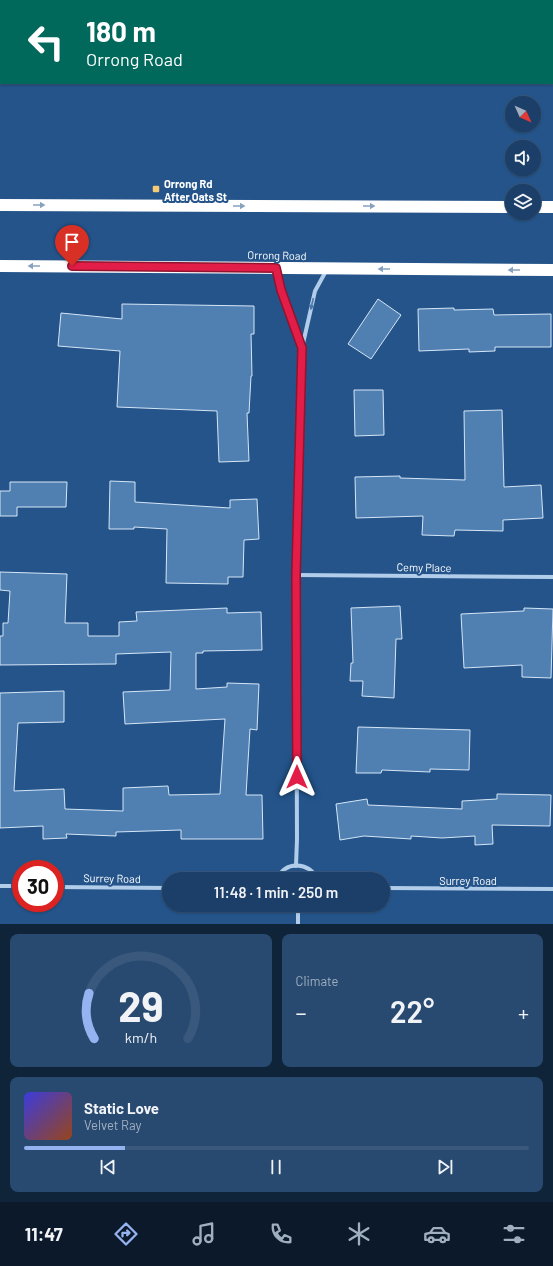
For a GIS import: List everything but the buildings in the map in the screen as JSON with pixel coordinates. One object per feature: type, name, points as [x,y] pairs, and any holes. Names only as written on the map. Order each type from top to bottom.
[{"type":"highway","points":[[0,205],[505,207]]},
{"type":"highway","points":[[541,207],[553,207]]},
{"type":"highway","name":"Orrong Road","points":[[0,266],[553,270]]},
{"type":"street","points":[[276,268],[281,290],[302,348]]},
{"type":"street","points":[[296,866],[296,575],[302,348],[315,291],[327,269]]},
{"type":"street","name":"Cemy Place","points":[[296,575],[553,577]]},
{"type":"street","points":[[282,872],[289,867],[296,866],[303,866],[313,872]]},
{"type":"street","points":[[0,886],[12,886]]},
{"type":"street","name":"Surrey Road","points":[[64,887],[162,888]]},
{"type":"street","name":"Surrey Road","points":[[390,888],[553,889]]},
{"type":"street","points":[[298,912],[298,924]]},
{"type":"place","name":"Orrong Rd After Oats St","points":[[156,189]]},
{"type":"route","points":[[72,266],[276,268],[281,290],[302,348],[296,575],[297,777]]}]
